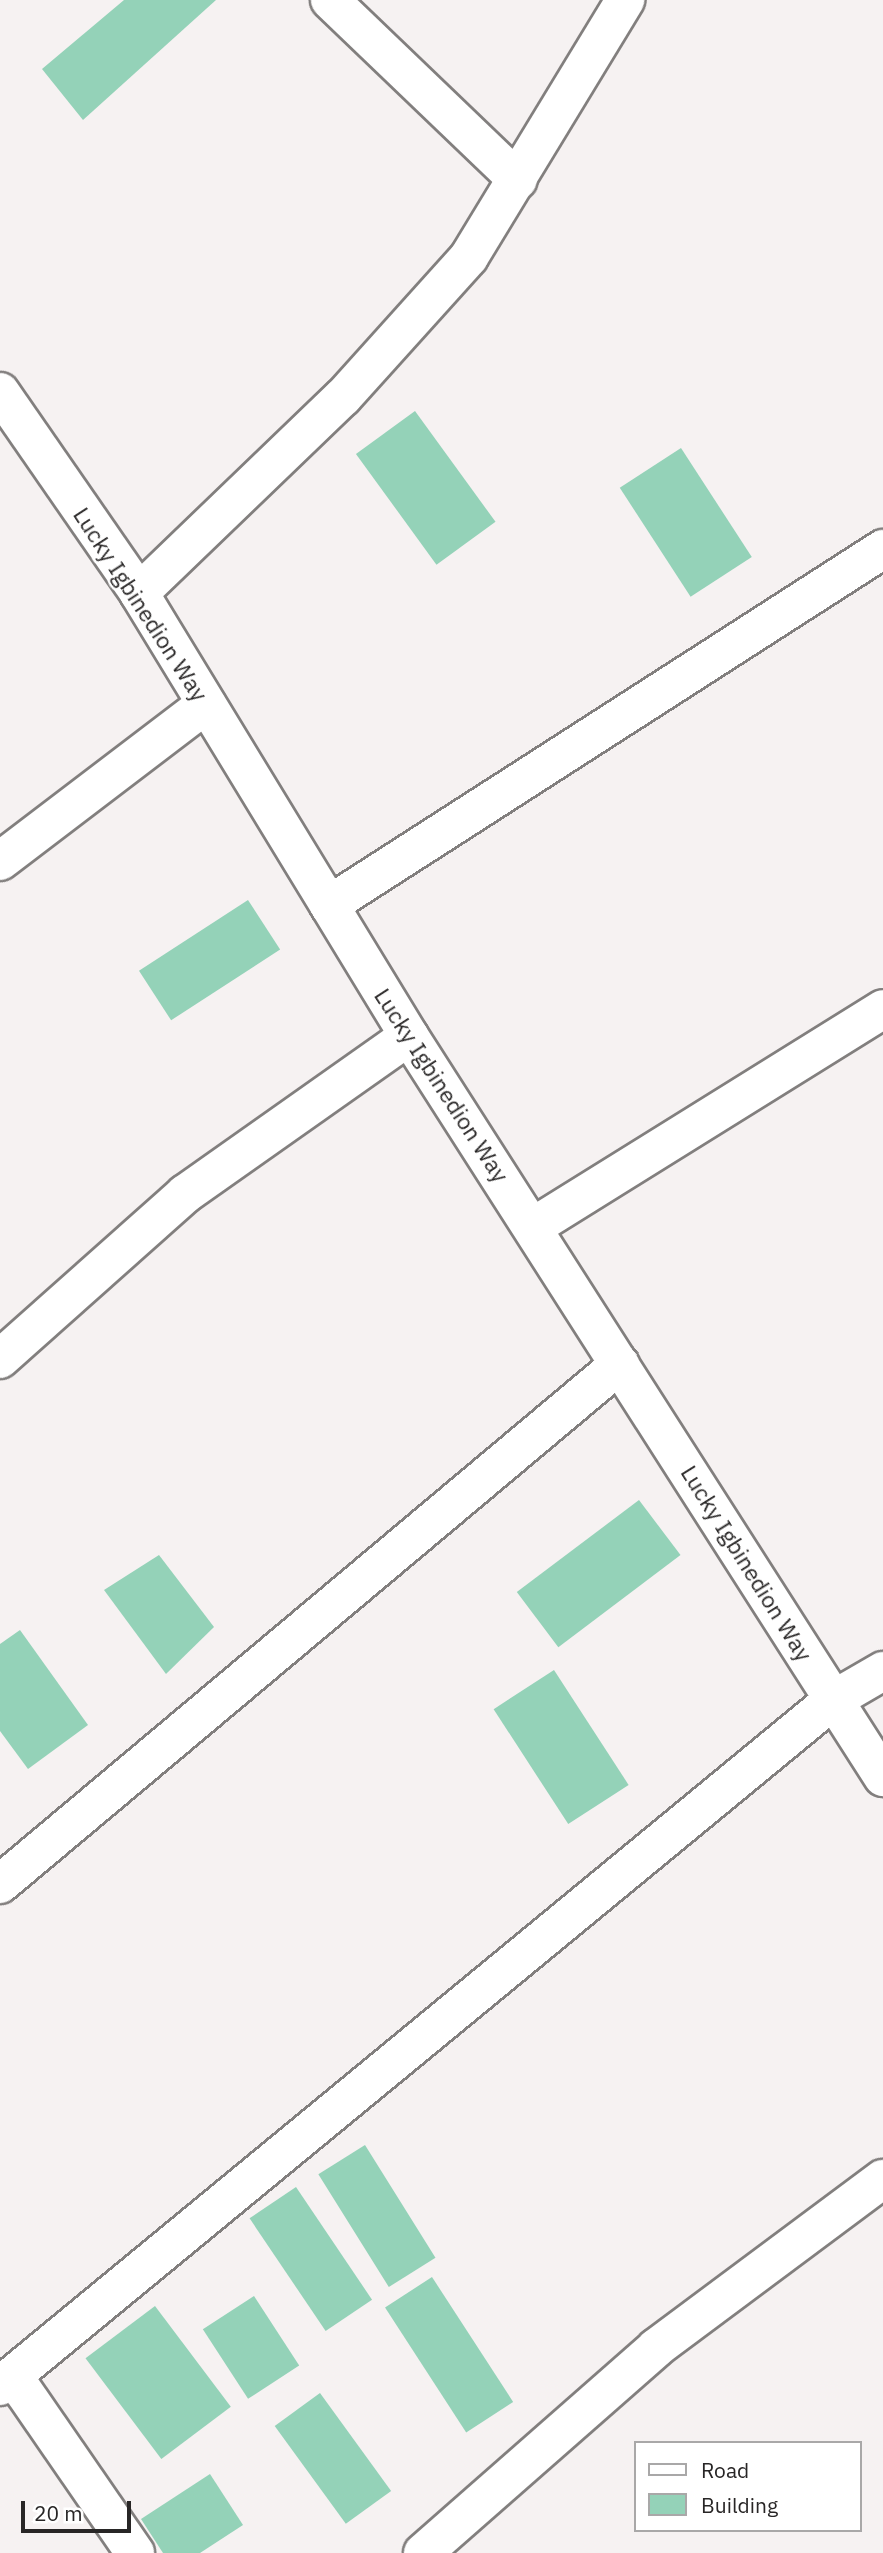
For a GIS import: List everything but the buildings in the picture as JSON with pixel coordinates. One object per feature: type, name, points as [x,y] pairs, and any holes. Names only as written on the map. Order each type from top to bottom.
[{"type":"street","points":[[330,0],[518,180]]},
{"type":"street","points":[[139,593],[246,495],[404,331],[469,257],[625,0]]},
{"type":"street","name":"Lucky Igbinedion Way","points":[[0,392],[139,593],[409,1036],[883,1777]]},
{"type":"street","points":[[329,905],[883,549]]},
{"type":"street","points":[[0,861],[206,704]]},
{"type":"street","points":[[533,1227],[883,1009]]},
{"type":"street","points":[[0,1359],[185,1194],[409,1036]]},
{"type":"street","points":[[0,1884],[620,1364]]},
{"type":"street","points":[[135,2553],[6,2381],[833,1700],[883,1671]]},
{"type":"street","points":[[423,2553],[656,2348],[883,2179]]}]
